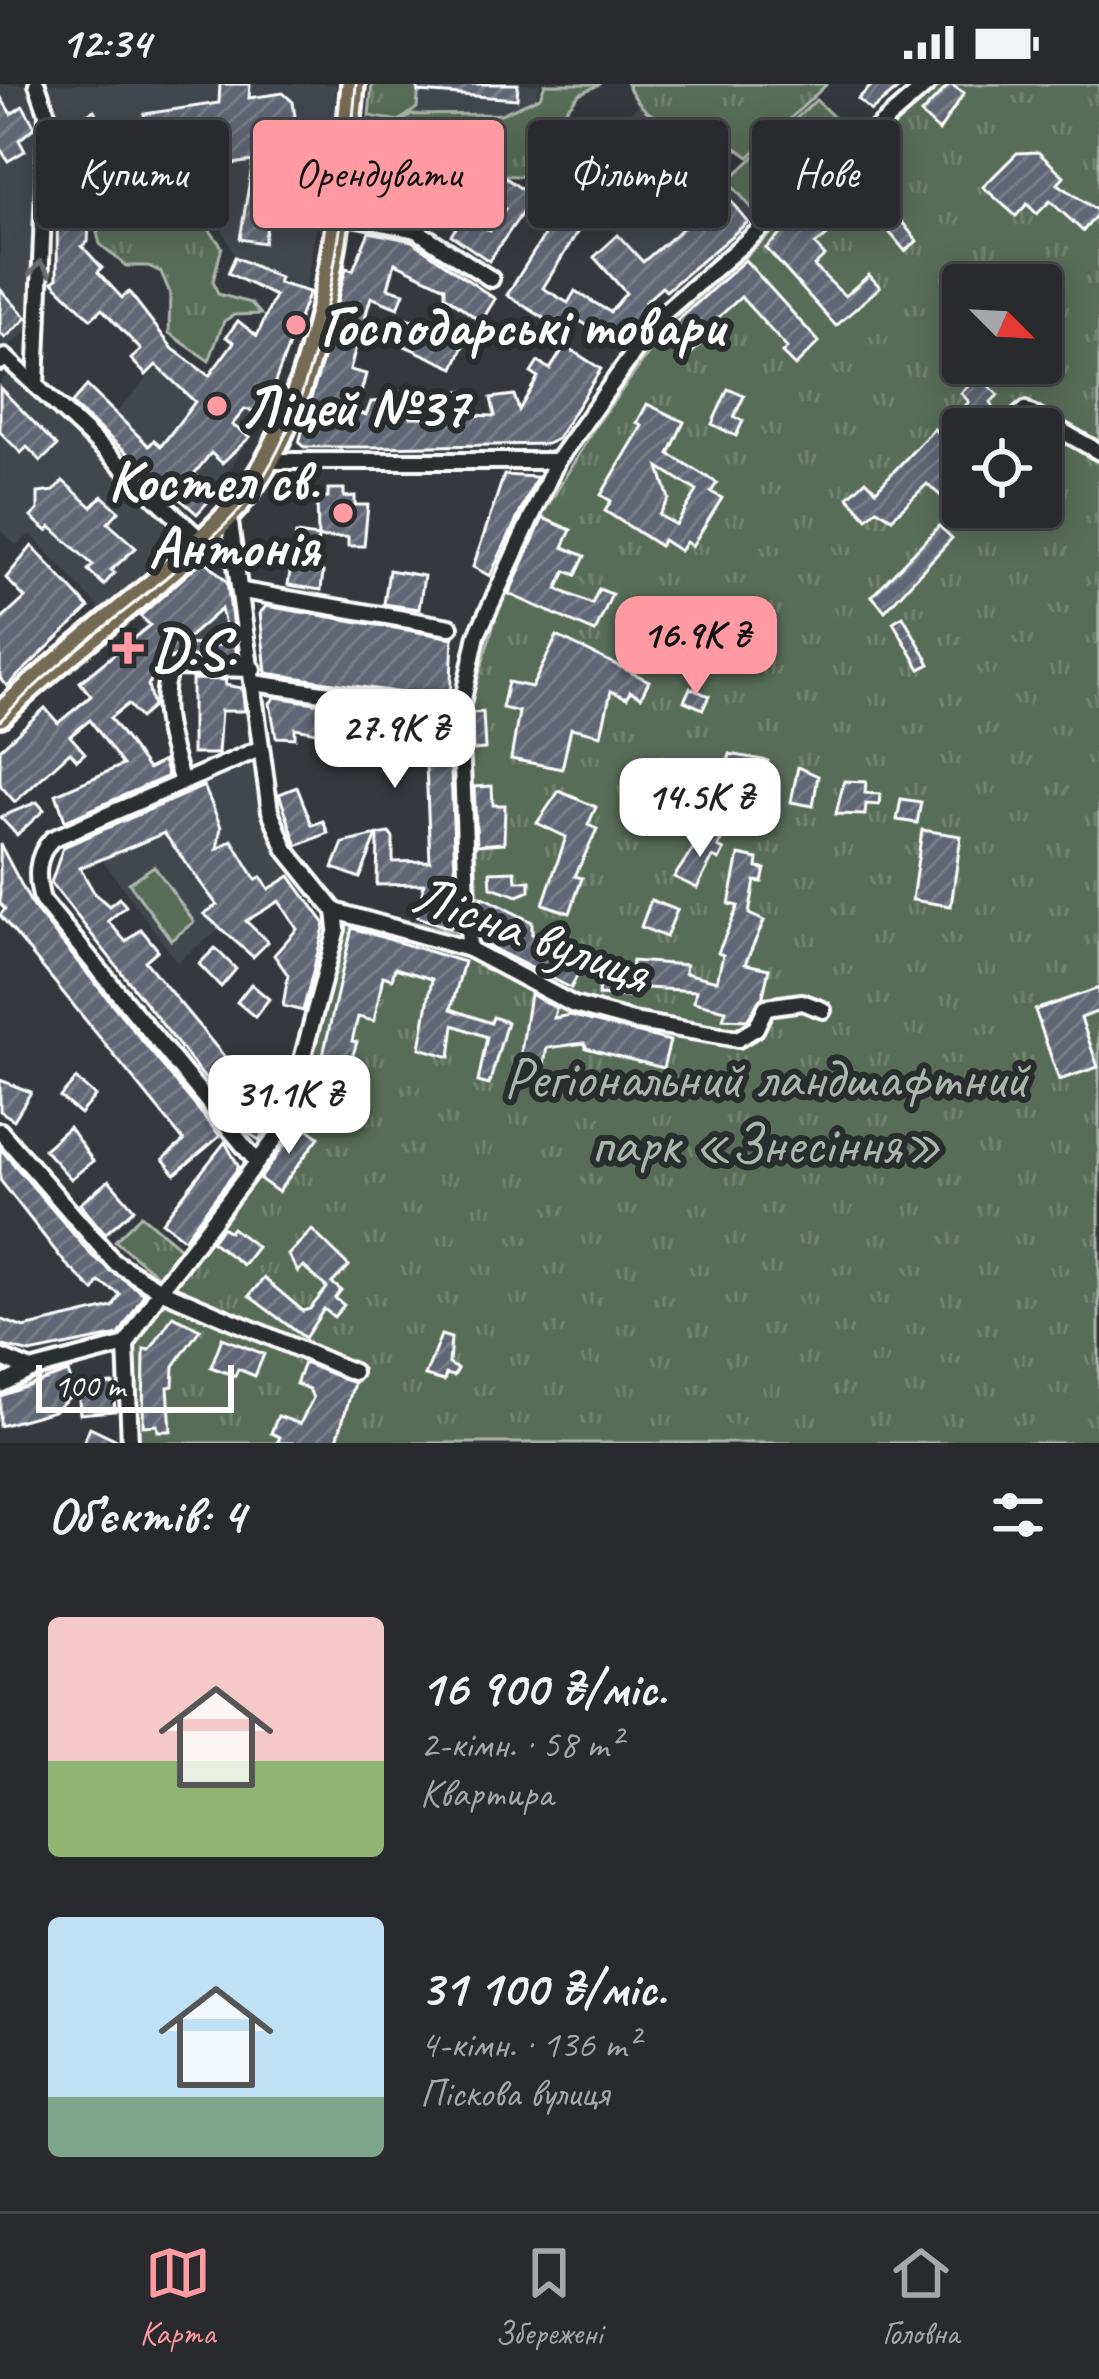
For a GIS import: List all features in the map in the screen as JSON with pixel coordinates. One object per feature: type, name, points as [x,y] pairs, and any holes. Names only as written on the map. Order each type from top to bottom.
[{"type":"main road","points":[[349,120],[353,84]]},
{"type":"main road","points":[[2,709],[202,541],[271,461],[310,354],[335,228]]},
{"type":"street","points":[[36,386],[47,113],[37,84]]},
{"type":"street","points":[[470,949],[460,712],[477,635],[557,461],[660,316],[928,84]]},
{"type":"street","points":[[406,228],[491,279]]},
{"type":"street","points":[[3,360],[202,541]]},
{"type":"street","points":[[1062,431],[1099,452]]},
{"type":"street","points":[[271,461],[557,461]]},
{"type":"street","points":[[130,1443],[126,1345],[160,1290],[293,1107],[337,928],[335,911],[286,850],[270,812],[229,515]]},
{"type":"street","points":[[243,592],[450,627]]},
{"type":"street","points":[[182,782],[169,742],[166,679],[171,668],[254,676],[460,712]]},
{"type":"street","points":[[257,1162],[42,900],[38,883],[39,860],[52,838],[259,749]]},
{"type":"street","name":"Лісна вулиця","points":[[335,911],[470,949],[574,1004],[712,1038],[739,1040],[756,1028],[766,1007],[784,1002],[823,1010]]},
{"type":"street","points":[[0,1131],[94,1245],[160,1290],[353,1372]]},
{"type":"street","points":[[0,1385],[32,1370],[126,1345]]},
{"type":"street","points":[[0,1358],[32,1370]]},
{"type":"shaded area","points":[[0,84],[26,84],[38,104],[32,327],[0,355]]},
{"type":"shaded area","points":[[49,84],[336,84],[335,114],[330,120],[253,120],[253,228],[315,228],[305,291],[235,257],[221,228],[229,228],[229,120],[99,120],[94,111],[80,120],[55,120]]},
{"type":"shaded area","points":[[370,84],[539,84],[533,120],[528,120],[528,145],[504,141],[504,120],[367,118]]},
{"type":"shaded area","points":[[650,95],[672,120],[621,120]]},
{"type":"shaded area","points":[[728,183],[752,211],[752,228],[757,228],[673,301],[614,228],[728,228]]},
{"type":"shaded area","points":[[176,347],[245,409],[263,414],[216,493],[155,441],[149,446],[113,416]]},
{"type":"shaded area","points":[[7,375],[185,537],[100,609],[31,534],[16,545],[0,530],[0,381]]},
{"type":"shaded area","points":[[204,562],[229,578],[245,665],[180,664],[139,619]]},
{"type":"shaded area","points":[[252,763],[260,818],[290,876],[177,962],[101,858],[214,812],[204,786]]},
{"type":"green space","points":[[372,84],[419,84],[417,108],[400,120],[369,116]]},
{"type":"green space","points":[[545,84],[601,84],[579,94],[557,120],[528,120],[528,177],[504,175],[504,120],[404,120],[411,115],[501,114],[540,97]]},
{"type":"green space","points":[[627,84],[827,84],[789,120],[752,120],[749,157],[728,142],[728,120],[673,120],[654,116],[640,105]]},
{"type":"green space","name":"Регіональний ландшафтний парк «Знесіння»","points":[[942,84],[1099,84],[1099,1443],[134,1443],[135,1343],[290,1127],[341,906],[480,937],[468,712],[497,613],[537,524],[596,425],[674,319],[778,228],[900,228],[900,121]]},
{"type":"green space","points":[[816,100],[837,120],[794,120]]},
{"type":"green space","points":[[752,159],[752,208],[728,181]]},
{"type":"green space","points":[[101,228],[209,229],[222,247],[213,281],[218,294],[251,303],[261,314],[234,315],[224,321],[209,361],[169,333],[170,293],[161,272],[148,266],[126,266],[100,244],[97,233]]},
{"type":"green space","points":[[154,866],[194,922],[171,940],[129,883]]},
{"type":"green space","points":[[141,1215],[180,1248],[158,1276],[115,1241]]},
{"type":"building","points":[[220,84],[250,84],[249,98],[283,93],[293,102],[295,120],[253,120],[253,161],[229,164],[229,120],[145,120],[144,114],[219,103]]},
{"type":"building","points":[[418,84],[518,84],[517,99],[418,92]]},
{"type":"building","points":[[873,84],[904,84],[871,111],[858,99]]},
{"type":"building","points":[[950,84],[964,93],[939,131],[921,114]]},
{"type":"building","points":[[0,96],[11,114],[23,106],[35,127],[19,140],[25,151],[8,161],[0,148]]},
{"type":"building","points":[[94,110],[99,120],[81,120]]},
{"type":"building","points":[[1038,152],[1064,176],[1058,184],[1099,212],[1083,231],[1050,201],[1037,214],[1027,204],[1016,216],[983,187],[1017,153]]},
{"type":"building","points":[[253,161],[253,228],[266,228],[264,243],[240,239]]},
{"type":"building","points":[[504,181],[528,193],[528,204],[489,261],[451,235],[456,228],[504,228]]},
{"type":"building","points":[[728,198],[748,222],[666,291],[662,287],[645,302],[651,308],[617,343],[573,317],[559,342],[543,333],[550,322],[507,295],[549,228],[580,228],[543,288],[568,303],[575,291],[610,312],[626,293],[594,257],[618,235],[643,262],[683,228],[728,228]]},
{"type":"building","points":[[900,219],[917,241],[905,251],[886,228],[900,228]]},
{"type":"building","points":[[57,228],[89,228],[88,242],[82,246],[102,268],[98,272],[122,298],[129,292],[173,349],[209,376],[234,342],[226,337],[238,321],[257,336],[275,296],[228,273],[235,257],[280,278],[278,283],[309,292],[263,414],[245,409],[232,425],[250,437],[222,463],[211,453],[194,474],[216,493],[197,514],[71,404],[87,386],[149,446],[154,440],[161,446],[195,402],[156,365],[146,375],[131,359],[141,350],[102,309],[91,319],[53,282],[57,278]]},
{"type":"building","points":[[788,228],[836,228],[815,245],[825,256],[814,266],[845,296],[869,275],[880,287],[836,326],[766,248]]},
{"type":"building","points":[[369,232],[412,241],[495,299],[481,322],[445,295],[445,287],[395,263],[388,288],[404,293],[398,308],[371,297],[364,321],[379,325],[374,344],[358,339],[354,354],[350,370],[366,374],[356,412],[366,415],[371,402],[389,401],[389,392],[410,392],[411,417],[445,417],[445,391],[468,391],[468,415],[495,416],[491,398],[514,395],[519,410],[538,377],[531,373],[538,362],[550,369],[565,346],[601,369],[557,439],[547,444],[372,447],[304,447],[299,443],[346,268],[353,270]]},
{"type":"building","points":[[745,260],[819,342],[795,366],[782,353],[787,348],[741,297],[693,340],[699,346],[689,355],[667,330]]},
{"type":"building","points":[[0,289],[27,318],[5,338],[0,333]]},
{"type":"building","points":[[406,318],[467,339],[454,368],[396,342]]},
{"type":"building","points":[[971,384],[987,384],[998,395],[991,402],[993,408],[963,408],[969,402],[961,393]]},
{"type":"building","points":[[0,388],[57,446],[41,461],[27,447],[21,453],[0,432]]},
{"type":"building","points":[[728,389],[744,396],[734,417],[743,421],[736,436],[712,424]]},
{"type":"building","points":[[647,404],[684,422],[669,454],[717,483],[711,492],[722,498],[692,546],[686,542],[680,551],[663,540],[660,546],[605,511],[611,501],[601,495],[642,426],[637,423]],"holes":[[[659,467],[697,491],[676,525],[659,515],[669,499]]]},
{"type":"building","points":[[942,427],[942,497],[927,484],[892,518],[877,509],[867,518],[848,497],[866,480],[876,490],[934,429]]},
{"type":"building","points":[[504,475],[537,477],[490,576],[473,567]]},
{"type":"building","points":[[63,481],[92,507],[102,496],[119,511],[108,523],[136,548],[111,570],[114,573],[104,585],[88,570],[93,565],[51,527],[47,531],[31,517],[38,510],[38,493],[54,491]]},
{"type":"building","points":[[328,489],[344,489],[344,497],[355,496],[355,505],[368,505],[364,546],[348,546],[348,537],[318,538],[314,571],[323,572],[321,590],[288,585],[296,534],[318,537],[317,498],[328,498]]},
{"type":"building","points":[[543,518],[571,530],[563,547],[585,556],[576,575],[566,571],[557,589],[592,604],[599,589],[612,594],[595,632],[509,594]]},
{"type":"building","points":[[939,526],[952,538],[885,611],[872,596]]},
{"type":"building","points":[[32,546],[89,608],[7,686],[0,678],[0,621],[25,598],[6,578]]},
{"type":"building","points":[[200,563],[208,563],[227,582],[237,657],[166,657],[148,685],[153,707],[140,718],[128,704],[110,718],[148,769],[163,761],[168,776],[65,821],[56,794],[123,765],[90,720],[70,736],[85,753],[77,760],[70,752],[15,802],[0,785],[0,749],[45,708],[58,723],[91,696],[80,682],[150,625],[140,616]],"holes":[[[221,609],[230,646],[181,644]]]},
{"type":"building","points":[[389,570],[424,576],[419,609],[384,604]]},
{"type":"building","points":[[266,606],[453,638],[450,700],[266,673],[260,613]]},
{"type":"building","points":[[903,616],[930,664],[920,669],[893,622]]},
{"type":"building","points":[[557,636],[649,681],[641,697],[630,691],[627,698],[611,691],[601,735],[571,728],[562,769],[511,759],[519,712],[502,708],[508,682],[532,687]]},
{"type":"building","points":[[192,679],[226,680],[225,685],[242,688],[245,711],[221,711],[218,754],[192,754]]},
{"type":"building","points":[[690,688],[709,696],[703,709],[684,701]]},
{"type":"building","points":[[275,697],[449,723],[457,920],[450,928],[417,917],[424,884],[377,885],[378,835],[389,833],[393,838],[393,862],[430,861],[425,741],[401,738],[399,753],[377,750],[379,740],[344,736],[342,747],[321,744],[322,733],[295,728],[295,738],[276,737],[270,703]]},
{"type":"building","points":[[483,712],[485,749],[473,750],[472,713]]},
{"type":"building","points":[[730,754],[768,761],[759,808],[764,809],[761,828],[744,826],[749,801],[723,787]]},
{"type":"building","points":[[798,767],[818,776],[813,806],[791,802]]},
{"type":"building","points":[[844,781],[866,782],[865,793],[880,794],[879,805],[866,804],[865,815],[836,814]]},
{"type":"building","points":[[204,786],[221,827],[217,849],[232,840],[256,880],[261,877],[269,889],[290,876],[325,924],[303,1011],[283,1006],[288,975],[274,955],[297,929],[279,901],[246,921],[268,942],[253,957],[204,914],[217,905],[164,833],[80,868],[95,894],[109,906],[119,898],[126,906],[108,921],[126,942],[141,929],[158,950],[145,961],[262,1102],[277,1110],[259,1140],[247,1132],[51,883],[63,847]]},
{"type":"building","points":[[492,786],[493,805],[505,805],[504,843],[477,845],[474,787]]},
{"type":"building","points":[[297,787],[312,825],[323,821],[328,833],[297,846],[279,794]]},
{"type":"building","points":[[559,791],[596,807],[588,825],[597,829],[575,876],[582,878],[570,913],[543,904],[566,837],[537,823]]},
{"type":"building","points":[[901,799],[921,802],[917,823],[897,820]]},
{"type":"building","points":[[37,802],[44,810],[17,835],[0,817]]},
{"type":"building","points":[[922,830],[961,836],[951,906],[912,900]]},
{"type":"building","points":[[704,833],[721,841],[718,847],[724,850],[719,860],[713,857],[697,888],[674,877]]},
{"type":"building","points":[[377,835],[360,878],[333,868],[343,843]]},
{"type":"building","points":[[0,844],[33,907],[220,1136],[175,1174],[163,1159],[184,1141],[0,915],[5,909],[0,903]]},
{"type":"building","points":[[739,855],[758,859],[757,868],[765,869],[762,882],[755,881],[749,914],[764,921],[745,964],[769,969],[763,996],[747,1020],[723,1019],[726,1010],[694,1002],[696,991],[630,987],[629,997],[598,995],[600,970],[631,972],[632,961],[686,965],[685,973],[717,981],[723,955],[718,953],[738,906],[729,904]]},
{"type":"building","points":[[515,871],[516,881],[530,881],[530,891],[518,896],[491,887],[490,872]]},
{"type":"building","points":[[481,896],[532,922],[532,934],[585,960],[571,988],[486,945]]},
{"type":"building","points":[[651,900],[677,910],[666,937],[641,927]]},
{"type":"building","points":[[352,928],[464,962],[451,1009],[491,1023],[493,1017],[507,1022],[489,1085],[478,1082],[487,1037],[454,1025],[450,1057],[420,1048],[432,979],[395,968],[392,979],[383,976],[374,1021],[358,1017],[352,1041],[357,1042],[335,1110],[312,1104]]},
{"type":"building","points":[[215,948],[236,969],[221,987],[199,964]]},
{"type":"building","points":[[251,984],[269,999],[255,1017],[237,1002]]},
{"type":"building","points":[[1099,988],[1099,1011],[1081,1018],[1098,1067],[1059,1080],[1035,1010]]},
{"type":"building","points":[[530,994],[556,1008],[554,1018],[570,1015],[670,1041],[663,1068],[586,1048],[585,1043],[547,1048],[544,1064],[520,1059]]},
{"type":"building","points":[[76,1079],[95,1096],[80,1114],[60,1097]]},
{"type":"building","points":[[0,1080],[31,1092],[14,1120],[0,1111]]},
{"type":"building","points":[[300,1123],[319,1137],[278,1192],[260,1179]]},
{"type":"building","points":[[69,1127],[93,1161],[71,1179],[44,1149]]},
{"type":"building","points":[[225,1142],[239,1167],[184,1239],[162,1222]]},
{"type":"building","points":[[0,1148],[93,1257],[144,1294],[119,1335],[30,1353],[0,1345],[0,1319],[24,1328],[113,1307],[120,1294],[99,1282],[94,1291],[65,1263],[0,1180]]},
{"type":"building","points":[[109,1180],[134,1209],[105,1234],[80,1204]]},
{"type":"building","points":[[222,1227],[229,1232],[232,1228],[257,1247],[243,1265],[211,1241]]},
{"type":"building","points":[[312,1230],[349,1266],[332,1283],[341,1290],[335,1298],[344,1305],[334,1317],[324,1309],[305,1338],[249,1296],[264,1278],[303,1311],[310,1309],[327,1288],[303,1266],[298,1272],[288,1255]]},
{"type":"building","points":[[173,1316],[200,1329],[174,1366],[173,1386],[168,1387],[171,1431],[158,1431],[157,1425],[143,1426],[144,1349],[150,1350]]},
{"type":"building","points":[[441,1335],[451,1338],[449,1364],[458,1369],[454,1376],[446,1374],[444,1381],[425,1376]]},
{"type":"building","points":[[222,1338],[264,1354],[255,1376],[238,1369],[235,1376],[211,1367]]},
{"type":"building","points":[[304,1363],[354,1383],[336,1443],[277,1443],[280,1437],[271,1433],[278,1416],[300,1424],[313,1398],[309,1389],[296,1384]]},
{"type":"building","points":[[68,1372],[75,1392],[54,1411],[0,1426],[0,1396]]},
{"type":"building","points":[[113,1384],[115,1411],[80,1414],[78,1386]]},
{"type":"building","points":[[90,1427],[119,1441],[119,1443],[83,1443]]},
{"type":"tram line","points":[[0,721],[54,669],[200,549],[260,482],[287,432],[324,317],[345,195],[356,84]]},
{"type":"place","name":"Господарські товари","points":[[296,325]]},
{"type":"place","name":"Ліцей №37","points":[[217,406]]},
{"type":"place","name":"Костел св. Антонія","points":[[343,513]]},
{"type":"place","name":"D.S.","points":[[128,648]]}]
